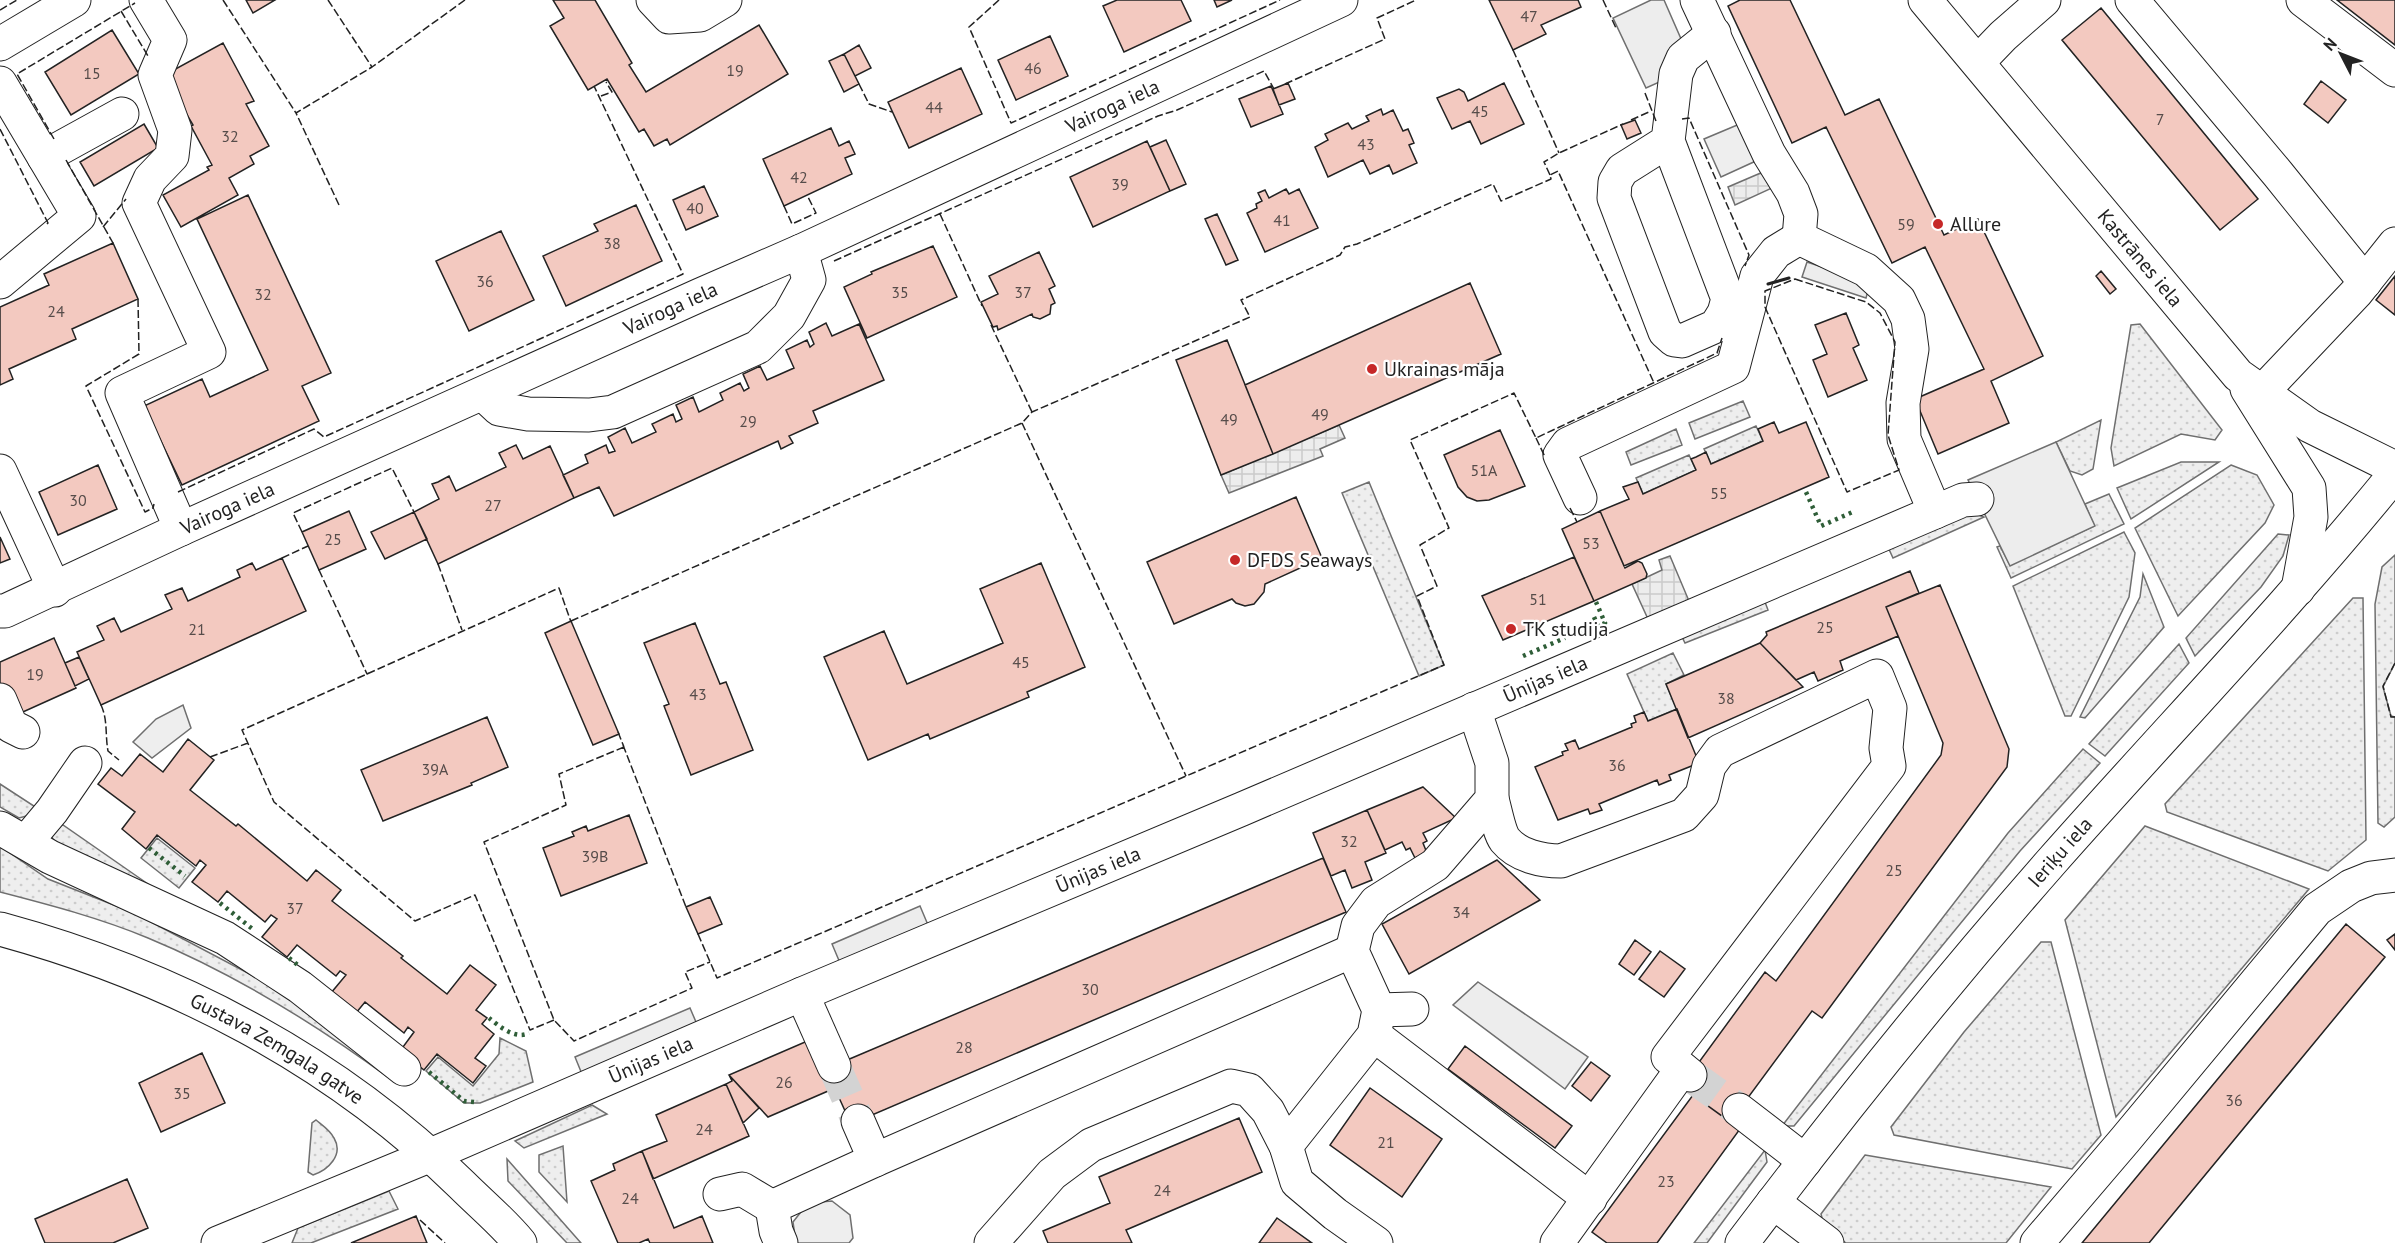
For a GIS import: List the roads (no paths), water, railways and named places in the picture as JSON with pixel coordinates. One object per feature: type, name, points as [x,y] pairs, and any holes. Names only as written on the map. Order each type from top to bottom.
[{"type":"street","points":[[0,44],[74,0]]},
{"type":"street","points":[[146,0],[170,40],[155,75],[175,130],[172,156],[150,179],[139,203],[209,352],[122,393],[181,529]]},
{"type":"street","points":[[653,0],[669,17],[700,15],[725,0]]},
{"type":"street","name":"Vairoga iela","points":[[3,611],[55,590],[181,529],[801,251],[1341,0]]},
{"type":"street","points":[[1697,0],[1769,154],[1793,193],[1801,214],[1799,238]]},
{"type":"street","name":"Kastrānes iela","points":[[1925,0],[2250,383],[2310,426],[2395,468]]},
{"type":"street","points":[[1978,62],[2002,36],[2044,0]]},
{"type":"street","points":[[2132,0],[2365,282]]},
{"type":"street","points":[[2303,0],[2395,70]]},
{"type":"street","points":[[1668,141],[1622,171],[1615,182],[1614,198],[1665,332],[1674,340],[1682,341],[1716,326],[1724,313],[1728,299],[1668,141],[1676,74],[1683,58],[1714,33]]},
{"type":"street","points":[[0,83],[79,216],[0,282]]},
{"type":"street","points":[[44,157],[122,114]]},
{"type":"street","points":[[1799,238],[1866,270],[1899,300],[1908,319],[1912,349],[1903,403],[1904,439],[1935,512]]},
{"type":"street","points":[[1580,498],[1560,455],[1568,444],[1733,367],[1757,276],[1776,252],[1799,238]]},
{"type":"street","points":[[2298,589],[2312,517],[2309,488],[2250,383],[2365,282],[2395,244]]},
{"type":"street","points":[[483,394],[499,409],[528,414],[605,413],[613,412],[717,366],[758,347],[789,316],[809,280],[801,251]]},
{"type":"street","name":"Ieriķu iela","points":[[1742,1243],[1925,1010],[2051,862],[2298,589],[2395,474]]},
{"type":"street","points":[[2,482],[55,590]]},
{"type":"street","name":"Ūnijas iela","points":[[218,1243],[261,1235],[431,1155],[802,994],[1963,500],[1977,499]]},
{"type":"street","points":[[1474,709],[1492,763],[1492,799],[1505,840],[1522,853],[1542,861],[1561,861],[1684,815],[1702,795],[1709,766],[1720,751],[1877,676],[1890,708],[1886,748],[1889,766],[1668,1058],[1686,1072],[1557,1243]]},
{"type":"street","points":[[0,700],[11,726],[23,732]]},
{"type":"street","points":[[85,763],[52,811],[13,835],[50,857],[204,928],[257,957],[300,987],[404,1069]]},
{"type":"street","points":[[1492,799],[1435,865],[1376,902],[1358,926],[1352,951],[1376,1023],[1590,1199]]},
{"type":"street","points":[[2037,1243],[2317,909],[2341,891],[2371,878],[2395,875]]},
{"type":"street","name":"Gustava Zemgala gatve","points":[[0,929],[49,942],[123,968],[209,1005],[285,1048],[340,1085],[431,1155],[520,1241]]},
{"type":"street","points":[[772,1207],[1352,951]]},
{"type":"street","points":[[802,994],[834,1066]]},
{"type":"street","points":[[1286,1146],[1376,1023],[1412,1009]]},
{"type":"street","points":[[992,1243],[1052,1174],[1090,1145],[1231,1086],[1249,1090],[1268,1111],[1286,1146],[1298,1182],[1335,1214],[1376,1243]]},
{"type":"street","points":[[1738,1110],[1805,1161]]},
{"type":"street","points":[[858,1121],[875,1160]]},
{"type":"street","points":[[720,1194],[742,1190],[772,1207]]},
{"type":"street","points":[[1773,1202],[1827,1243]]},
{"type":"street","points":[[772,1207],[776,1231],[781,1243]]},
{"type":"tunnel","points":[[834,1066],[858,1121]]},
{"type":"tunnel","points":[[1690,1075],[1739,1110]]},
{"type":"place","name":"Allure","points":[[1938,224]]},
{"type":"place","name":"Ukrainas māja","points":[[1372,369]]},
{"type":"place","name":"DFDS Seaways","points":[[1235,560]]},
{"type":"place","name":"TK studija","points":[[1511,629]]}]
